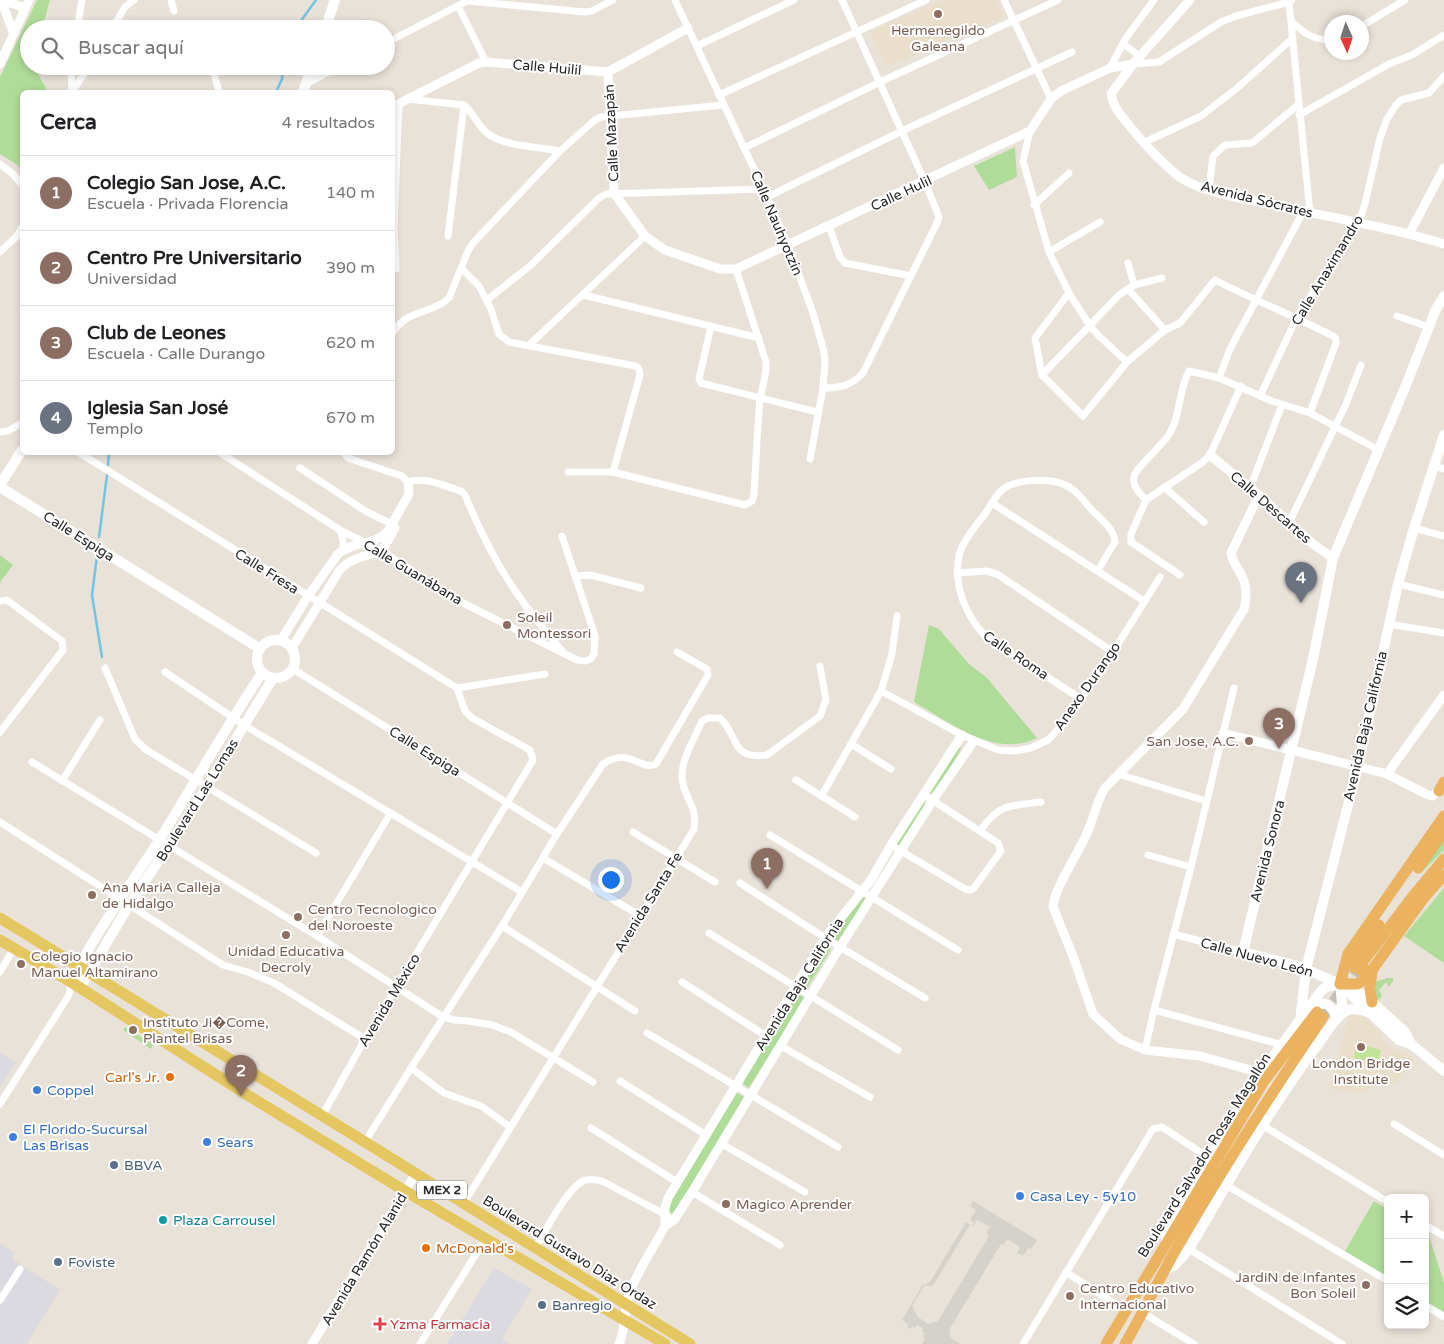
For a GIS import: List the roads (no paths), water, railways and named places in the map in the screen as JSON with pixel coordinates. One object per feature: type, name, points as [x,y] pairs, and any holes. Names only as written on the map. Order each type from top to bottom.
[{"type":"highway","points":[[1444,816],[1340,984],[1358,984],[1363,981],[1423,899],[1444,875]]},
{"type":"highway","points":[[1372,971],[1359,970],[1351,964],[1444,831]]},
{"type":"highway","points":[[1355,958],[1413,896],[1444,859]]},
{"type":"highway","points":[[1372,971],[1370,988],[1372,1008]]},
{"type":"highway","name":"Boulevard Salvador Rosas Magallón","points":[[1106,1344],[1264,1081],[1316,1012]]},
{"type":"highway","name":"Boulevard Salvador Rosas Magallón","points":[[1125,1344],[1165,1270],[1274,1089],[1316,1012]]},
{"type":"highway","points":[[1099,1344],[1123,1315]]},
{"type":"main road","points":[[328,20],[335,0]]},
{"type":"main road","points":[[305,88],[309,75]]},
{"type":"main road","points":[[1292,750],[1313,659],[1333,558],[1436,308],[1444,296]]},
{"type":"main road","name":"Avenida Baja California","points":[[1300,1020],[1306,969],[1358,766],[1388,624],[1414,528],[1439,468],[1444,435]]},
{"type":"main road","points":[[0,486],[20,453]]},
{"type":"main road","name":"Calle Espiga","points":[[0,486],[259,648]]},
{"type":"main road","points":[[281,640],[292,648],[295,654],[295,662],[293,669],[288,674],[281,678],[273,678],[262,673],[256,661],[259,648],[265,642],[281,640]]},
{"type":"main road","name":"Boulevard Las Lomas","points":[[76,985],[78,967],[119,899],[160,839],[233,717],[262,673]]},
{"type":"main road","name":"Boulevard Las Lomas","points":[[76,985],[89,973],[129,905],[169,845],[273,678]]},
{"type":"main road","name":"Avenida Sonora","points":[[1243,952],[1292,750]]},
{"type":"main road","name":"Boulevard Gustavo Díaz Ordaz","points":[[0,918],[416,1173],[690,1344]]},
{"type":"main road","name":"Boulevard Gustavo Díaz Ordaz","points":[[0,940],[76,985],[249,1096],[405,1191],[665,1344]]},
{"type":"main road","name":"Calle Nuevo León","points":[[1243,952],[1287,962],[1357,991],[1372,1008],[1405,1032],[1411,1044],[1444,1071]]},
{"type":"main road","points":[[1316,1012],[1315,998],[1326,987],[1340,984],[1341,1008],[1337,1019]]},
{"type":"main road","points":[[1316,1012],[1318,1003],[1324,1003],[1332,1008],[1337,1019]]},
{"type":"main road","points":[[1165,1270],[1175,1264],[1189,1249],[1262,1125],[1298,1071],[1337,1019],[1346,1011],[1372,1008]]},
{"type":"main road","points":[[1162,1249],[1174,1216],[1262,1072],[1300,1020],[1316,1012]]},
{"type":"street","points":[[14,34],[2,0],[27,4],[20,20]]},
{"type":"street","points":[[79,20],[82,0]]},
{"type":"street","points":[[117,20],[125,7],[134,0]]},
{"type":"street","points":[[171,0],[174,11]]},
{"type":"street","points":[[395,38],[468,0],[585,12],[592,11],[613,0]]},
{"type":"street","name":"Calle Nauhyotzin","points":[[675,0],[788,245],[813,313],[824,352],[823,388],[810,459]]},
{"type":"street","points":[[697,46],[794,0]]},
{"type":"street","points":[[823,388],[847,386],[863,373],[938,223],[938,215],[924,182],[842,0]]},
{"type":"street","points":[[719,96],[926,0]]},
{"type":"street","points":[[1004,0],[1051,99]]},
{"type":"street","points":[[744,148],[880,82],[1058,0]]},
{"type":"street","points":[[1110,68],[1123,44],[1154,0]]},
{"type":"street","name":"Avenida Sócrates","points":[[1190,0],[1133,64],[1111,94],[1114,106],[1143,142],[1182,178],[1209,190],[1359,222],[1444,244]]},
{"type":"street","points":[[1369,22],[1405,0]]},
{"type":"street","points":[[1127,362],[1098,336],[1090,326],[1069,293],[1049,252],[1034,205],[1023,161],[1030,131],[1051,99],[1061,91],[1110,68],[1158,62],[1221,22],[1290,1],[1307,212],[1230,349],[1219,378]]},
{"type":"street","points":[[399,103],[472,65],[486,62],[458,6]]},
{"type":"street","points":[[0,64],[20,20]]},
{"type":"street","points":[[1292,21],[1312,38],[1324,40]]},
{"type":"street","points":[[608,72],[688,28]]},
{"type":"street","points":[[1299,114],[1390,64],[1412,55],[1444,35]]},
{"type":"street","points":[[1143,142],[1207,112],[1293,38]]},
{"type":"street","points":[[1123,44],[1140,56]]},
{"type":"street","points":[[766,197],[1072,52]]},
{"type":"street","name":"Calle Huilil","points":[[486,62],[608,72]]},
{"type":"street","name":"Calle Mazapán","points":[[608,72],[614,193],[644,236],[665,250],[720,269],[736,269]]},
{"type":"street","points":[[71,75],[72,90]]},
{"type":"street","points":[[73,90],[83,75]]},
{"type":"street","points":[[214,75],[218,90]]},
{"type":"street","points":[[305,88],[326,75]]},
{"type":"street","name":"Calle Anaximandro","points":[[1260,396],[1297,317],[1359,222],[1380,138],[1387,120],[1401,100],[1429,93],[1443,81]]},
{"type":"street","points":[[399,103],[464,105],[488,133],[500,140],[560,151]]},
{"type":"street","points":[[395,203],[399,103]]},
{"type":"street","points":[[448,236],[464,105]]},
{"type":"street","points":[[395,330],[401,321],[447,300],[451,295],[468,251],[474,243],[560,151],[594,120],[601,117],[723,105]]},
{"type":"street","points":[[1209,190],[1213,156],[1225,145],[1252,143],[1298,105]]},
{"type":"street","name":"Calle Hulil","points":[[736,269],[1030,131]]},
{"type":"street","points":[[0,164],[13,174],[20,183]]},
{"type":"street","points":[[1409,234],[1444,168]]},
{"type":"street","points":[[1034,205],[1069,173]]},
{"type":"street","points":[[486,300],[532,265],[599,198],[606,194],[763,189]]},
{"type":"street","points":[[1049,252],[1100,222]]},
{"type":"street","points":[[829,226],[840,257],[845,263],[911,276]]},
{"type":"street","points":[[0,252],[20,231]]},
{"type":"street","points":[[529,345],[584,295],[644,236]]},
{"type":"street","points":[[395,248],[396,269]]},
{"type":"street","points":[[1128,263],[1131,287],[1165,330]]},
{"type":"street","points":[[462,269],[477,284],[486,300],[499,334],[509,342],[636,366],[639,369],[640,375],[613,472]]},
{"type":"street","points":[[568,472],[613,472],[745,505],[752,502],[761,398],[766,369],[759,338],[736,269]]},
{"type":"street","points":[[1042,375],[1119,295],[1131,287],[1162,278]]},
{"type":"street","points":[[1069,293],[1035,338],[1042,375],[1083,416],[1127,362],[1165,330],[1180,323],[1215,280],[1256,301],[1297,317],[1336,339],[1310,413]]},
{"type":"street","points":[[584,295],[759,338]]},
{"type":"street","points":[[1397,316],[1429,327]]},
{"type":"street","points":[[711,326],[699,382],[818,412]]},
{"type":"street","points":[[1289,523],[1352,390],[1361,365]]},
{"type":"street","points":[[1146,500],[1133,482],[1134,475],[1169,434],[1189,371],[1219,378],[1282,405],[1310,413],[1379,450]]},
{"type":"street","points":[[1180,575],[1131,542],[1131,534],[1146,500],[1202,462],[1210,454],[1241,386]]},
{"type":"street","points":[[1250,488],[1282,405]]},
{"type":"street","points":[[0,432],[8,431],[20,424]]},
{"type":"street","name":"Calle Descartes","points":[[1210,454],[1313,544],[1333,558]]},
{"type":"street","name":"Calle Fresa","points":[[83,455],[457,688]]},
{"type":"street","name":"Calle Guanábana","points":[[224,455],[340,530],[382,551],[449,596],[577,660],[585,661],[591,659],[594,654],[596,646],[595,636],[562,536]]},
{"type":"street","points":[[281,640],[308,596],[343,550],[383,536],[409,494],[408,482],[402,476],[348,458],[346,455]]},
{"type":"street","points":[[300,468],[367,512],[392,524]]},
{"type":"street","name":"Calle Roma","points":[[1081,699],[986,637],[974,625],[962,597],[958,574],[959,555],[972,530],[1002,490],[1018,482],[1040,480],[1062,483],[1072,488],[1111,530],[1115,542],[1098,570]]},
{"type":"street","points":[[408,482],[427,481],[461,491],[465,495],[491,552],[526,606],[564,653]]},
{"type":"street","points":[[1164,488],[1204,522]]},
{"type":"street","points":[[1259,496],[1232,553],[1233,562],[1244,582],[1246,592],[1244,609],[1183,710],[1105,788],[1099,798],[1088,830],[1062,881],[1053,908],[1073,956],[1093,1014],[1120,1039],[1145,1050],[1200,1056],[1262,1072]]},
{"type":"street","points":[[992,503],[1098,570],[1144,602]]},
{"type":"street","points":[[292,648],[345,564],[353,559],[382,551],[398,523],[400,509]]},
{"type":"street","points":[[1414,528],[1444,536]]},
{"type":"street","points":[[340,530],[343,550]]},
{"type":"street","points":[[958,574],[986,570],[997,574],[1113,652]]},
{"type":"street","points":[[575,576],[590,575],[641,588]]},
{"type":"street","name":"Anexo Durango","points":[[881,691],[974,741],[998,750],[1015,751],[1031,748],[1048,740],[1065,722],[1113,652],[1160,577]]},
{"type":"street","points":[[1398,584],[1444,595]]},
{"type":"street","points":[[0,601],[7,600],[62,641],[63,650],[0,732]]},
{"type":"street","points":[[822,795],[881,691],[892,654],[897,616]]},
{"type":"street","points":[[1388,624],[1444,633]]},
{"type":"street","points":[[365,1142],[410,1068],[502,926],[557,834],[603,764],[620,757],[628,757],[648,766],[656,764],[708,675],[707,669],[677,652]]},
{"type":"street","name":"Avenida Santa Fe","points":[[464,1203],[639,915],[694,829],[696,816],[683,783],[683,765],[702,721],[708,718],[720,718],[737,747],[745,753],[756,757],[766,755],[820,716],[826,700],[820,666]]},
{"type":"street","points":[[105,668],[135,738],[145,749],[316,852]]},
{"type":"street","name":"Calle Espiga","points":[[293,669],[557,834]]},
{"type":"street","points":[[165,672],[244,725],[522,892]]},
{"type":"street","points":[[457,688],[545,674]]},
{"type":"street","name":"Avenida México","points":[[322,1116],[365,1039],[533,760],[530,750],[472,718],[465,711],[457,688]]},
{"type":"street","points":[[1145,1050],[1234,688]]},
{"type":"street","points":[[1387,774],[1444,695]]},
{"type":"street","points":[[62,781],[100,720]]},
{"type":"street","points":[[1223,733],[1387,774],[1428,796],[1432,796],[1441,786]]},
{"type":"street","name":"Avenida Baja California","points":[[665,1226],[664,1214],[666,1204],[735,1086],[825,938],[877,870],[923,794],[962,736]]},
{"type":"street","name":"Avenida Baja California","points":[[619,1344],[623,1334],[627,1304],[635,1281],[665,1226],[674,1220],[692,1192],[840,947],[933,800],[974,741]]},
{"type":"street","points":[[851,744],[891,769]]},
{"type":"street","points":[[32,762],[317,936],[443,1017],[492,1025],[511,1032],[593,1082]]},
{"type":"street","points":[[1118,774],[1206,801]]},
{"type":"street","points":[[796,780],[855,817]]},
{"type":"street","points":[[891,845],[965,889],[970,890],[974,888],[1001,851],[998,843],[923,794]]},
{"type":"street","points":[[980,831],[990,816],[999,809],[1041,802]]},
{"type":"street","points":[[317,936],[390,814]]},
{"type":"street","points":[[0,822],[223,965],[248,972],[274,983],[365,1039]]},
{"type":"street","points":[[633,832],[715,882]]},
{"type":"street","points":[[770,834],[958,950]]},
{"type":"street","points":[[1148,855],[1191,868]]},
{"type":"street","points":[[543,858],[639,915]]},
{"type":"street","points":[[740,883],[825,938],[925,998]]},
{"type":"street","points":[[502,926],[635,1012]]},
{"type":"street","points":[[708,933],[898,1050]]},
{"type":"street","name":"Calle Nuevo León","points":[[1174,934],[1243,952]]},
{"type":"street","points":[[0,972],[14,948]]},
{"type":"street","points":[[682,982],[766,1036]]},
{"type":"street","points":[[0,1104],[76,985]]},
{"type":"street","points":[[1154,1010],[1283,1045]]},
{"type":"street","points":[[647,1033],[838,1147]]},
{"type":"street","points":[[781,1046],[870,1097]]},
{"type":"street","points":[[410,1068],[444,1093],[481,1106],[510,1127]]},
{"type":"street","points":[[620,1081],[706,1135]]},
{"type":"street","points":[[1394,1124],[1444,1155]]},
{"type":"street","points":[[1262,1125],[1384,1200]]},
{"type":"street","points":[[1023,1344],[1153,1129],[1157,1127],[1162,1128],[1209,1158]]},
{"type":"street","points":[[592,1128],[678,1182]]},
{"type":"street","points":[[722,1144],[805,1192]]},
{"type":"street","name":"Avenida Ramón Alanid","points":[[312,1344],[416,1173]]},
{"type":"street","points":[[535,1248],[568,1195],[583,1181],[592,1179],[602,1181],[674,1220]]},
{"type":"street","points":[[1226,1185],[1384,1279]]},
{"type":"street","points":[[692,1192],[780,1244]]},
{"type":"street","points":[[1429,1227],[1444,1236]]},
{"type":"street","points":[[420,1344],[486,1238]]},
{"type":"street","points":[[1189,1249],[1342,1344]]},
{"type":"street","points":[[0,1300],[20,1269]]},
{"type":"street","points":[[1066,1272],[1123,1315]]},
{"type":"street","points":[[1429,1308],[1444,1317]]},
{"type":"street","points":[[1143,1313],[1194,1344]]},
{"type":"waterway","points":[[302,20],[316,0]]},
{"type":"waterway","points":[[277,90],[282,75]]},
{"type":"waterway","points":[[108,465],[109,455]]},
{"type":"waterway","points":[[99,537],[107,475]]},
{"type":"waterway","points":[[97,556],[92,595],[102,657]]},
{"type":"tunnel","points":[[1324,1015],[1362,963]]},
{"type":"place","name":"Hermenegildo Galeana","points":[[938,14]]},
{"type":"place","name":"Iglesia San José","points":[[1301,603]]},
{"type":"place","name":"Soleil Montessori","points":[[507,625]]},
{"type":"place","name":"San Jose, A.C.","points":[[1249,741]]},
{"type":"place","name":"Club de Leones","points":[[1279,749]]},
{"type":"place","name":"Colegio San Jose, A.C.","points":[[767,889]]},
{"type":"place","name":"Ana MariA Calleja de Hidalgo","points":[[92,895]]},
{"type":"place","name":"Centro Tecnologico del Noroeste","points":[[298,917]]},
{"type":"place","name":"Unidad Educativa Decroly","points":[[286,935]]},
{"type":"place","name":"Colegio Ignacio Manuel Altamirano","points":[[21,964]]},
{"type":"place","name":"Instituto Ji�Come, Plantel Brisas","points":[[133,1030]]},
{"type":"place","name":"London Bridge Institute","points":[[1361,1047]]},
{"type":"place","name":"Carl's Jr.","points":[[170,1077]]},
{"type":"place","name":"Coppel","points":[[37,1090]]},
{"type":"place","name":"Centro Pre Universitario","points":[[241,1096]]},
{"type":"place","name":"El Florido-Sucursal Las Brisas","points":[[13,1137]]},
{"type":"place","name":"Sears","points":[[207,1142]]},
{"type":"place","name":"BBVA","points":[[114,1165]]},
{"type":"place","name":"Casa Ley - 5y10","points":[[1020,1196]]},
{"type":"place","name":"Magico Aprender","points":[[726,1204]]},
{"type":"place","name":"Plaza Carrousel","points":[[163,1220]]},
{"type":"place","name":"McDonald's","points":[[426,1248]]},
{"type":"place","name":"Foviste","points":[[58,1262]]},
{"type":"place","name":"JardiN de Infantes Bon Soleil","points":[[1366,1285]]},
{"type":"place","name":"Centro Educativo Internacional","points":[[1070,1296]]},
{"type":"place","name":"Banregio","points":[[542,1305]]},
{"type":"place","name":"Yzma Farmacia","points":[[380,1324]]}]
